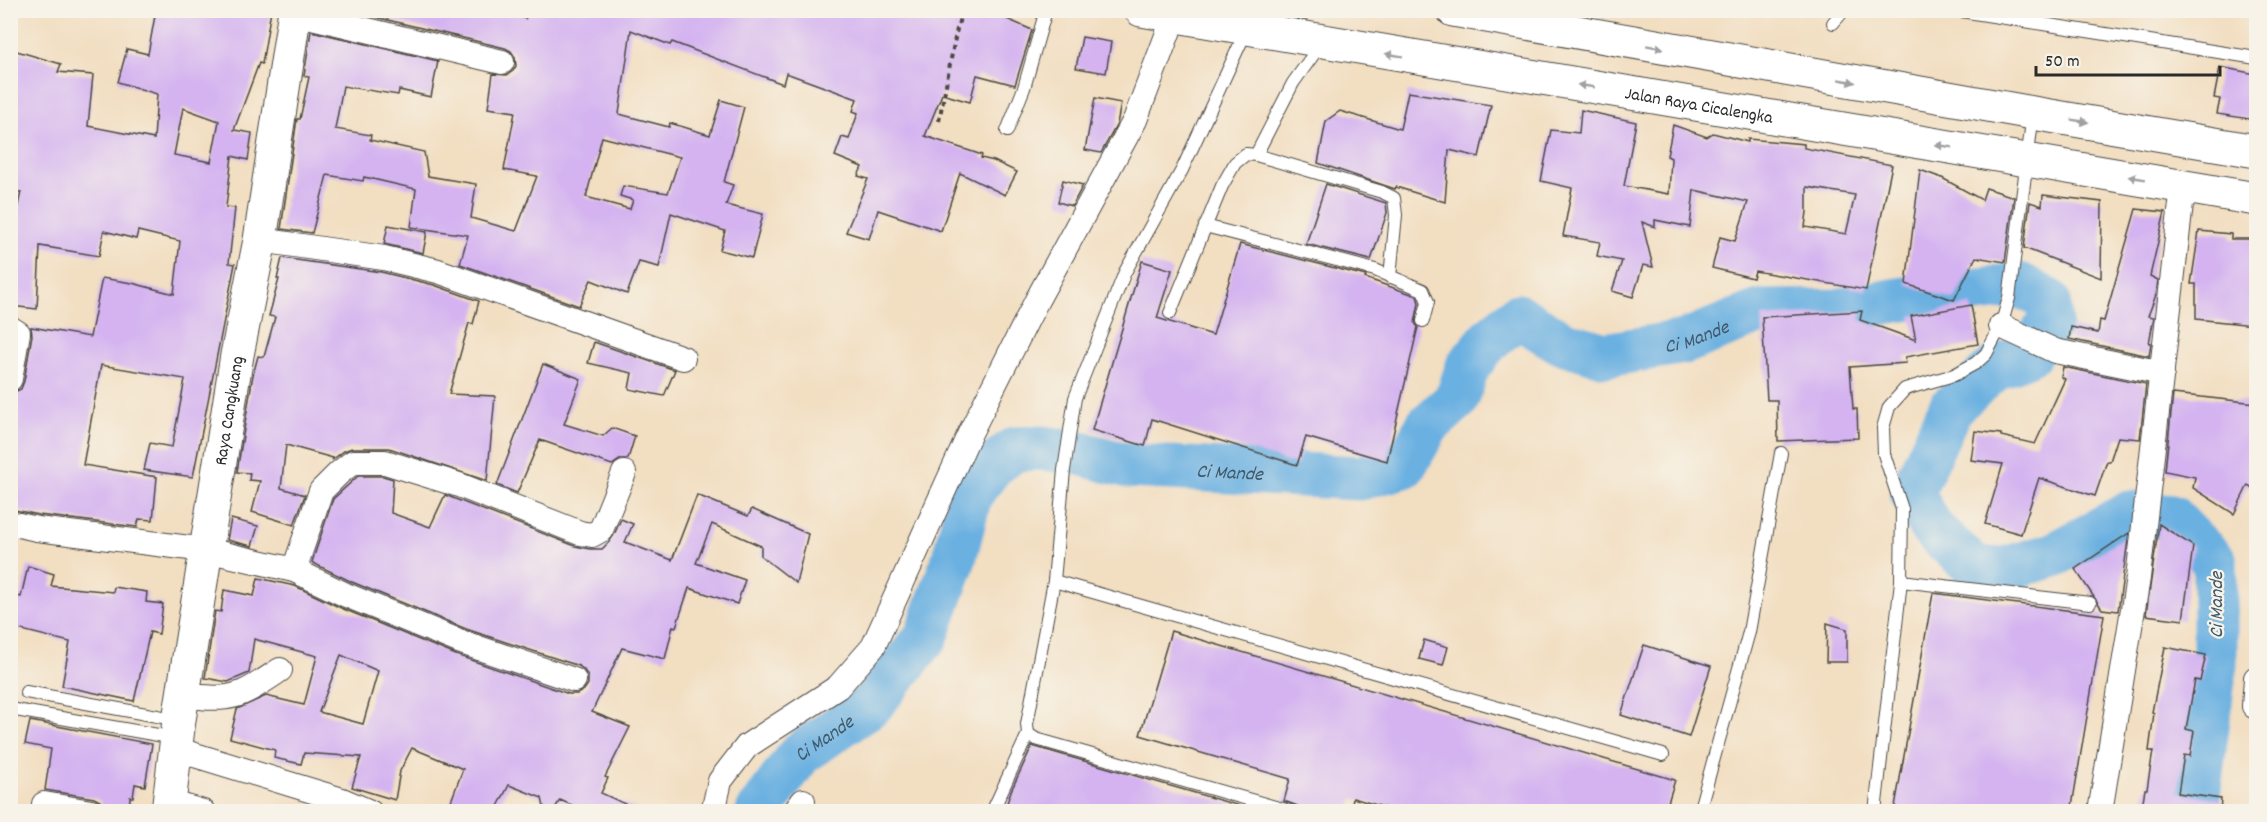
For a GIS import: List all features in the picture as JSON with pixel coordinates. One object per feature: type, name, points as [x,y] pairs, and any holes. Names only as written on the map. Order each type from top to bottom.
[{"type":"main road","name":"Jalan Raya Cicalengka","points":[[1141,10],[2256,199]]},
{"type":"main road","points":[[1453,10],[1526,17],[2033,113],[2256,151]]},
{"type":"main road","name":"Raya Cangkuang","points":[[168,807],[178,725],[237,355],[260,240],[295,12]]},
{"type":"street","points":[[295,12],[502,62]]},
{"type":"street","points":[[713,812],[720,781],[747,746],[838,687],[873,647],[970,433],[1037,300],[1135,120],[1174,17]]},
{"type":"street","points":[[2100,812],[2144,533],[2183,186]]},
{"type":"street","points":[[260,240],[384,258],[438,272],[683,358]]},
{"type":"street","points":[[2001,326],[2036,342],[2085,358],[2162,374]]},
{"type":"street","points":[[10,328],[18,333],[10,379]]},
{"type":"street","points":[[294,570],[321,491],[352,462],[385,462],[459,485],[580,533],[591,535],[601,530],[624,473]]},
{"type":"street","points":[[10,523],[37,530],[206,550],[294,570],[346,595],[460,642],[573,680]]},
{"type":"street","points":[[280,670],[236,697],[204,698],[178,725],[370,812]]},
{"type":"street","points":[[2254,706],[2256,678]]},
{"type":"street","points":[[44,804],[91,812]]},
{"type":"street","points":[[168,807],[203,812]]},
{"type":"lane","points":[[1007,130],[1024,88],[1046,10]]},
{"type":"lane","points":[[1833,23],[1844,10]]},
{"type":"lane","points":[[1955,10],[2256,58]]},
{"type":"lane","points":[[992,812],[1028,734],[1027,724],[1054,582],[1064,470],[1075,398],[1125,272],[1182,170],[1248,29]]},
{"type":"lane","points":[[1256,155],[1293,83],[1322,42]]},
{"type":"lane","points":[[1875,812],[1901,582],[1902,509],[1884,454],[1883,428],[1889,407],[1905,389],[1954,375],[1976,363],[1986,354],[2001,326],[2009,298],[2033,113]]},
{"type":"lane","points":[[1170,313],[1222,186],[1235,163],[1246,154],[1382,192],[1394,198],[1396,215],[1390,277]]},
{"type":"lane","points":[[1205,226],[1375,270],[1423,290],[1428,302],[1423,321]]},
{"type":"lane","points":[[1699,812],[1749,632],[1781,453]]},
{"type":"lane","points":[[1054,582],[1663,755]]},
{"type":"lane","points":[[1901,582],[2090,603]]},
{"type":"lane","points":[[26,692],[178,725]]},
{"type":"lane","points":[[10,709],[178,725]]},
{"type":"lane","points":[[1028,734],[1036,739],[1293,812]]},
{"type":"path","points":[[524,19],[526,10]]},
{"type":"path","points":[[939,121],[962,10]]},
{"type":"building","points":[[156,10],[271,10],[262,64],[259,63],[234,130],[252,133],[248,160],[232,156],[226,207],[235,208],[229,263],[235,264],[193,477],[144,470],[150,443],[172,447],[185,379],[101,365],[83,465],[157,477],[153,520],[139,519],[137,527],[39,515],[10,509],[10,400],[12,393],[21,389],[24,381],[32,335],[31,327],[90,337],[102,278],[174,294],[180,241],[138,231],[136,239],[104,231],[99,256],[40,246],[37,309],[10,306],[10,241],[21,192],[10,191],[10,119],[14,90],[10,88],[10,49],[61,64],[58,72],[93,75],[88,126],[154,139],[157,94],[118,82],[127,49],[148,54]],"holes":[[[183,108],[219,121],[211,162],[174,155]]]},
{"type":"building","points":[[346,10],[980,10],[1032,30],[1015,85],[977,75],[970,102],[942,94],[925,136],[982,155],[981,158],[994,161],[1017,172],[1005,195],[960,173],[941,231],[878,210],[869,239],[846,232],[868,179],[858,176],[862,167],[835,156],[842,137],[849,139],[858,113],[853,111],[857,99],[786,73],[783,84],[672,42],[670,45],[631,30],[619,114],[669,127],[670,123],[710,135],[721,100],[744,107],[724,182],[733,185],[726,205],[763,214],[752,258],[720,250],[725,231],[671,213],[659,267],[639,262],[627,294],[591,280],[579,306],[460,264],[468,235],[411,227],[416,189],[364,177],[363,181],[327,175],[312,233],[281,229],[297,119],[300,119],[309,77],[304,76],[311,31],[438,61],[431,97],[399,90],[398,95],[343,86],[335,129],[371,135],[370,140],[424,152],[428,176],[476,184],[471,218],[516,231],[537,176],[504,170],[515,112],[488,108],[493,74],[507,75],[516,66],[515,57],[505,48]],"holes":[[[602,137],[680,157],[668,193],[623,186],[620,196],[633,200],[630,209],[586,197]]]},
{"type":"building","points":[[1082,37],[1111,42],[1106,73],[1076,68]]},
{"type":"building","points":[[2220,67],[2256,74],[2256,120],[2217,114],[2220,99],[2214,98]]},
{"type":"building","points":[[1408,92],[1491,105],[1479,157],[1449,150],[1445,202],[1396,187],[1395,189],[1318,163],[1326,121],[1340,111],[1400,129]]},
{"type":"building","points":[[1095,98],[1121,103],[1117,124],[1101,153],[1085,150]]},
{"type":"building","points":[[1581,110],[1636,122],[1624,186],[1669,194],[1671,158],[1667,156],[1673,125],[1707,137],[1713,133],[1748,142],[1748,139],[1804,144],[1804,148],[1892,165],[1866,290],[1755,271],[1753,278],[1712,268],[1720,237],[1735,241],[1748,202],[1694,190],[1690,227],[1655,220],[1655,227],[1642,222],[1653,267],[1643,265],[1633,297],[1612,291],[1622,261],[1597,256],[1600,242],[1563,236],[1572,188],[1541,181],[1551,130],[1579,133]],"holes":[[[1807,187],[1855,195],[1846,234],[1805,227]]]},
{"type":"building","points":[[1920,170],[1942,178],[1982,200],[1986,188],[2014,197],[2005,262],[1976,257],[1954,300],[1906,284]]},
{"type":"building","points":[[1063,180],[1083,185],[1072,206],[1058,202]]},
{"type":"building","points":[[1326,184],[1386,203],[1387,213],[1371,260],[1306,244]]},
{"type":"building","points":[[2043,195],[2102,202],[2101,278],[2024,248],[2030,202],[2042,206]]},
{"type":"building","points":[[2136,209],[2165,212],[2150,276],[2158,280],[2156,295],[2148,316],[2154,317],[2149,356],[2069,339],[2071,327],[2098,333],[2100,320],[2104,321]]},
{"type":"building","points":[[388,225],[427,232],[423,253],[384,244]]},
{"type":"building","points":[[2199,231],[2231,234],[2231,239],[2256,239],[2256,293],[2251,292],[2253,325],[2196,319],[2196,284],[2191,284]]},
{"type":"building","points":[[1240,244],[1366,276],[1365,278],[1417,296],[1419,303],[1415,323],[1418,327],[1387,461],[1306,437],[1297,465],[1152,419],[1145,446],[1092,430],[1142,261],[1172,270],[1157,318],[1213,335]]},
{"type":"building","points":[[282,258],[381,272],[434,285],[479,301],[473,324],[469,323],[449,394],[495,396],[487,481],[389,448],[352,448],[332,460],[333,458],[286,445],[281,488],[305,495],[294,525],[252,512],[260,481],[249,480],[250,473],[237,472],[253,375],[258,356],[264,357],[275,317],[269,316]]},
{"type":"building","points":[[1971,305],[1978,344],[1905,357],[1906,363],[1850,367],[1853,409],[1857,409],[1858,438],[1778,441],[1777,400],[1767,400],[1762,317],[1862,311],[1860,320],[1916,340],[1911,316]]},
{"type":"building","points":[[594,342],[675,370],[664,396],[629,389],[632,373],[588,363]]},
{"type":"building","points":[[543,364],[581,379],[564,424],[603,436],[612,428],[635,436],[628,459],[621,459],[612,465],[540,440],[517,493],[497,485]]},
{"type":"building","points":[[2063,367],[2146,384],[2140,439],[2118,437],[2095,496],[2039,478],[2021,534],[1985,524],[2003,464],[1971,460],[1975,431],[2001,434],[2001,436],[2035,444],[2065,379],[2061,377]]},
{"type":"building","points":[[2173,394],[2256,403],[2256,490],[2248,485],[2234,514],[2193,488],[2195,477],[2165,471]]},
{"type":"building","points":[[358,476],[383,476],[393,479],[391,513],[430,527],[445,495],[575,546],[590,549],[602,549],[614,535],[621,519],[633,524],[625,542],[672,560],[697,495],[748,516],[752,509],[808,534],[796,583],[761,556],[761,546],[712,524],[696,563],[745,580],[737,604],[689,588],[676,627],[673,626],[665,659],[622,648],[592,712],[630,727],[605,777],[608,778],[601,793],[642,812],[588,812],[560,800],[553,812],[545,812],[542,798],[509,785],[495,812],[447,812],[463,769],[412,748],[400,771],[395,800],[352,787],[361,757],[304,753],[301,764],[274,758],[275,750],[230,738],[237,709],[266,696],[304,705],[317,656],[254,639],[249,673],[228,682],[205,678],[215,611],[221,612],[224,590],[254,596],[258,578],[295,586],[341,608],[456,655],[569,694],[577,694],[584,690],[588,684],[588,677],[579,666],[466,629],[352,582],[313,563],[333,499]],"holes":[[[341,655],[378,671],[363,724],[319,712]]]},
{"type":"building","points":[[231,519],[258,526],[252,546],[227,540]]},
{"type":"building","points":[[2159,524],[2193,546],[2183,620],[2146,615]]},
{"type":"building","points":[[2129,533],[2118,611],[2102,609],[2075,569]]},
{"type":"building","points":[[28,566],[54,574],[51,586],[113,592],[114,587],[147,592],[146,602],[163,604],[159,634],[150,632],[134,701],[62,686],[70,642],[10,627],[10,595],[21,597]]},
{"type":"building","points":[[1933,593],[2104,615],[2071,812],[1894,812]]},
{"type":"building","points":[[1827,623],[1847,629],[1847,662],[1826,662]]},
{"type":"building","points":[[1171,631],[1675,780],[1665,812],[1400,812],[1353,798],[1351,812],[1301,812],[1298,806],[1284,801],[1290,779],[1140,735]]},
{"type":"building","points":[[1424,640],[1448,647],[1443,665],[1419,659]]},
{"type":"building","points":[[1644,645],[1711,666],[1689,737],[1621,715]]},
{"type":"building","points":[[2165,647],[2206,655],[2200,681],[2195,680],[2186,729],[2194,731],[2190,756],[2184,755],[2178,793],[2221,799],[2220,812],[2141,812],[2153,751],[2149,751],[2154,713],[2152,712]]},
{"type":"building","points":[[30,721],[152,744],[145,786],[135,784],[133,797],[130,797],[129,812],[105,812],[100,801],[94,798],[45,790],[51,749],[25,744]]},
{"type":"building","points":[[1032,746],[1254,810],[1254,812],[1004,812]]},
{"type":"waterway","name":"Ci Mande","points":[[758,812],[800,754],[872,704],[926,637],[954,559],[970,495],[992,466],[1015,449],[1043,448],[1079,453],[1129,466],[1360,478],[1404,466],[1428,425],[1457,399],[1468,366],[1491,338],[1518,316],[1561,342],[1605,355],[1684,342],[1759,312],[1838,311],[1897,300],[2020,285],[2048,300],[2050,322],[2029,354],[1996,368],[1951,407],[1912,492],[1932,529],[1976,568],[2001,570],[2054,555],[2130,513],[2171,517],[2215,562],[2215,664],[2197,803],[2200,812]]}]
